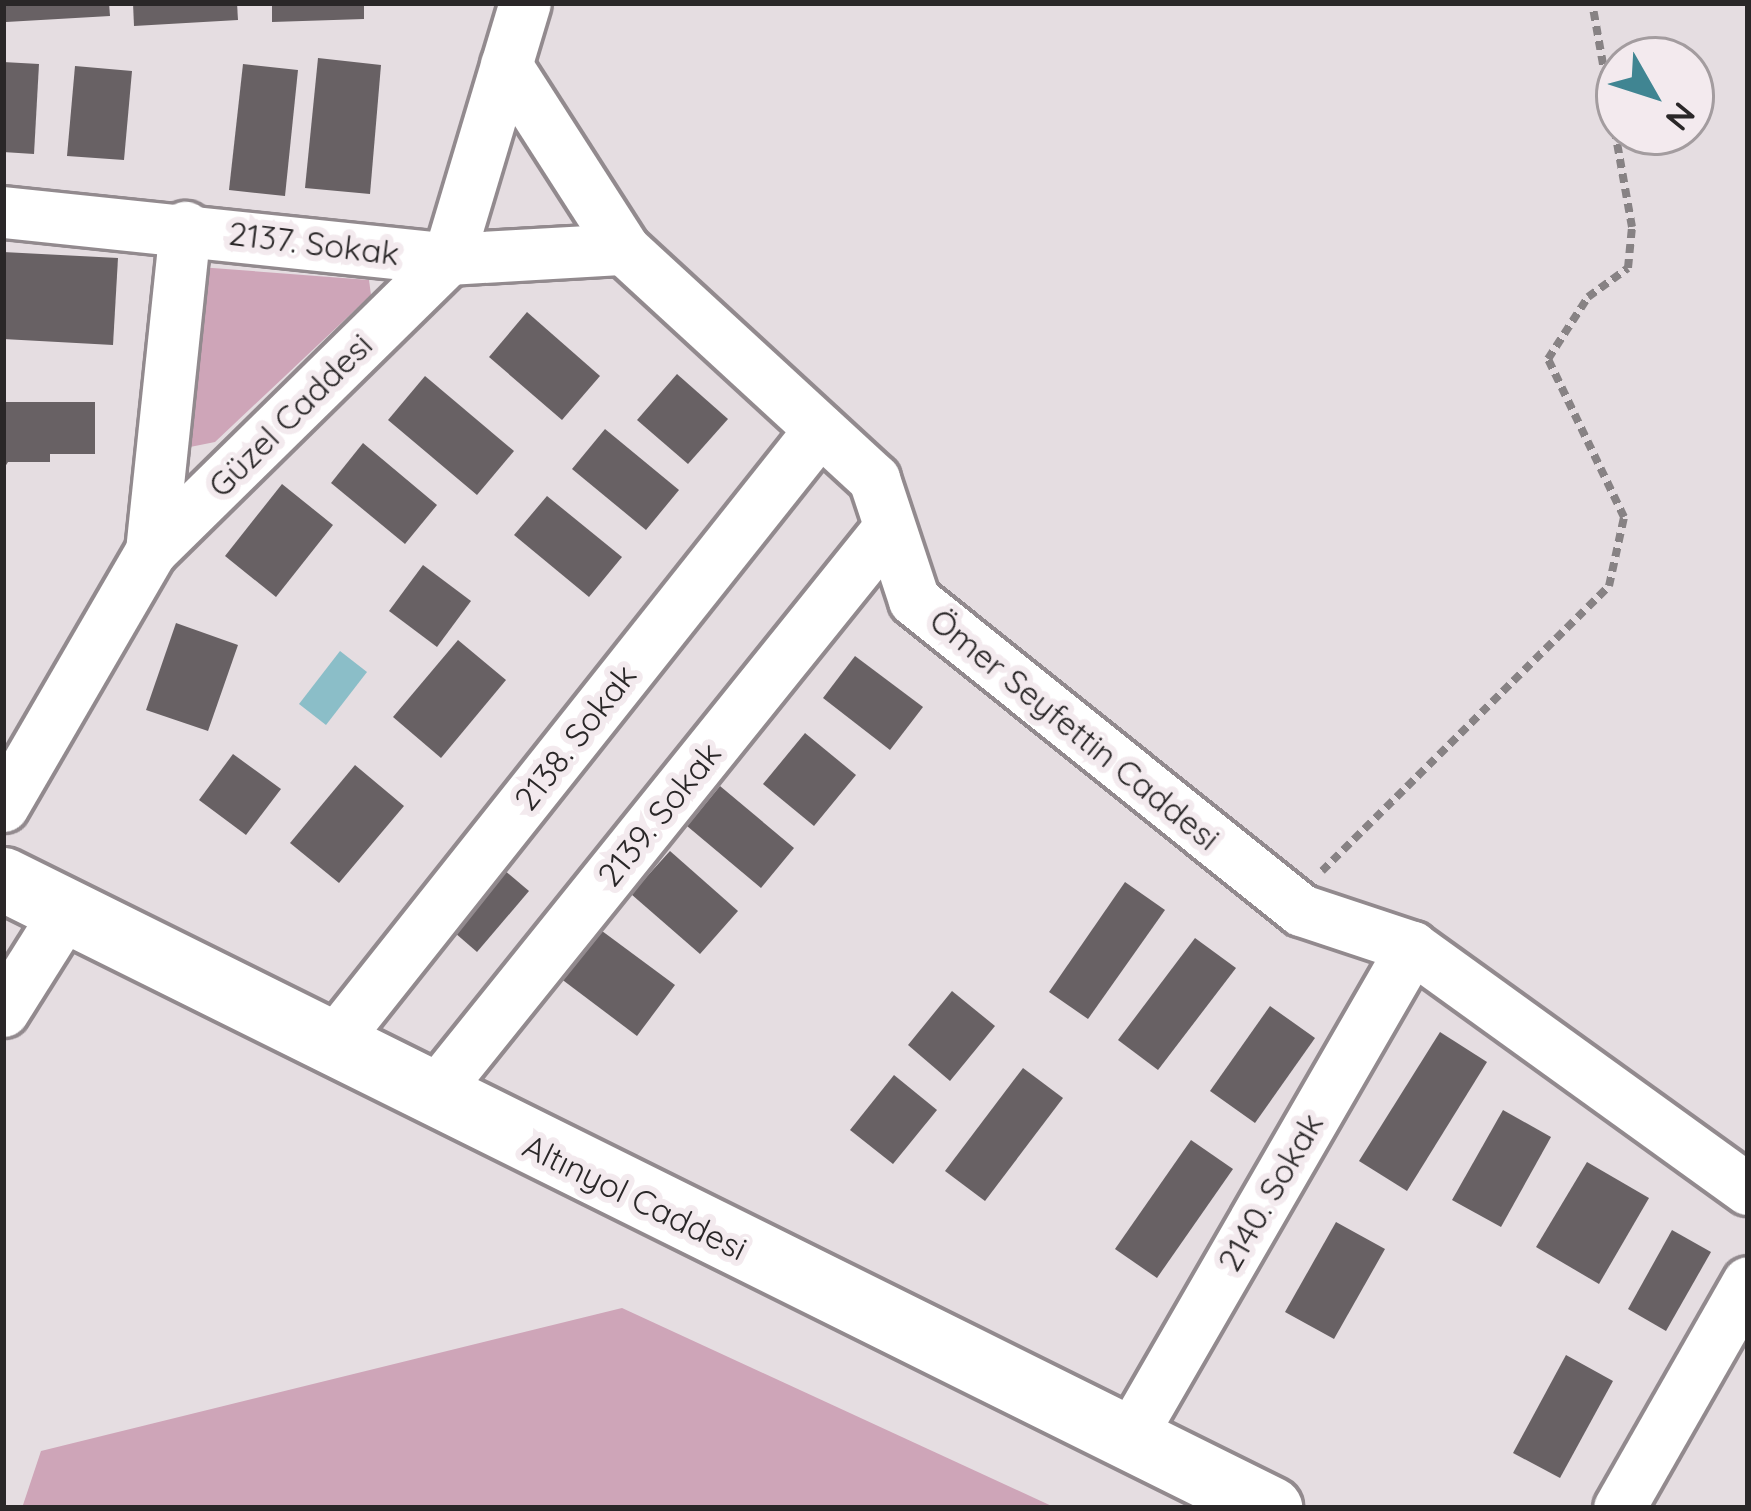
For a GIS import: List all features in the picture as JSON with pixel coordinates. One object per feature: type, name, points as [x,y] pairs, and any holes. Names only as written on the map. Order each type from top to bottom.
[{"type":"main road","name":"Altınyol Caddesi","points":[[3,879],[431,1097],[1270,1508]]},
{"type":"street","name":"Güzel Caddesi","points":[[3,806],[152,551],[448,259],[525,3]]},
{"type":"street","name":"Ömer Seyfettin Caddesi","points":[[506,64],[624,249],[874,479],[887,530],[914,600],[1291,902],[1412,947],[1748,1189]]},
{"type":"street","name":"2137. Sokak","points":[[3,212],[185,227],[448,259],[624,249]]},
{"type":"street","points":[[152,551],[185,227]]},
{"type":"street","name":"2138. Sokak","points":[[331,1045],[820,429]]},
{"type":"street","name":"2139. Sokak","points":[[431,1097],[887,530]]},
{"type":"street","points":[[3,1011],[64,914]]},
{"type":"street","name":"2140. Sokak","points":[[1129,1438],[1412,947]]},
{"type":"street","points":[[1619,1508],[1748,1282]]},
{"type":"path","points":[[1291,902],[1609,586],[1624,517],[1548,359],[1588,297],[1628,268],[1632,227],[1592,3]]},
{"type":"shaded area","points":[[199,267],[369,280],[371,295],[215,442],[180,449]]},
{"type":"shaded area","points":[[622,1308],[1056,1508],[22,1508],[41,1451]]},
{"type":"water","points":[[340,651],[367,672],[326,725],[299,704]]},
{"type":"building","points":[[5,3],[109,3],[110,16],[6,22]]},
{"type":"building","points":[[133,3],[237,3],[238,20],[134,26]]},
{"type":"building","points":[[272,3],[364,3],[364,19],[272,22]]},
{"type":"building","points":[[318,58],[381,65],[370,194],[305,188]]},
{"type":"building","points":[[3,62],[39,64],[34,154],[3,152]]},
{"type":"building","points":[[243,64],[298,70],[285,196],[229,190]]},
{"type":"building","points":[[75,66],[132,71],[124,160],[67,156]]},
{"type":"building","points":[[3,252],[118,258],[113,345],[3,339]]},
{"type":"building","points":[[527,312],[600,376],[562,420],[489,357]]},
{"type":"building","points":[[677,374],[728,419],[688,464],[637,420]]},
{"type":"building","points":[[425,376],[514,451],[477,495],[388,420]]},
{"type":"building","points":[[3,402],[95,402],[95,454],[50,454],[50,462],[8,462],[3,470]]},
{"type":"building","points":[[605,429],[679,490],[646,530],[572,469]]},
{"type":"building","points":[[363,443],[437,505],[405,544],[331,483]]},
{"type":"building","points":[[282,484],[333,525],[276,597],[225,556]]},
{"type":"building","points":[[547,496],[622,557],[589,597],[514,535]]},
{"type":"building","points":[[423,565],[471,601],[437,647],[389,611]]},
{"type":"building","points":[[176,623],[238,645],[208,731],[146,710]]},
{"type":"building","points":[[458,640],[506,680],[441,758],[393,717]]},
{"type":"building","points":[[855,656],[923,707],[890,750],[823,698]]},
{"type":"building","points":[[805,733],[856,775],[814,826],[763,784]]},
{"type":"building","points":[[233,754],[281,789],[246,835],[199,800]]},
{"type":"building","points":[[355,765],[404,806],[339,883],[290,843]]},
{"type":"building","points":[[720,786],[794,848],[761,888],[687,826]]},
{"type":"building","points":[[670,851],[738,911],[700,954],[631,894]]},
{"type":"building","points":[[491,859],[529,891],[477,952],[440,920]]},
{"type":"building","points":[[1125,882],[1165,910],[1088,1019],[1049,992]]},
{"type":"building","points":[[598,928],[675,985],[637,1036],[560,978]]},
{"type":"building","points":[[1195,938],[1236,968],[1158,1070],[1118,1040]]},
{"type":"building","points":[[952,991],[995,1026],[950,1081],[908,1045]]},
{"type":"building","points":[[1270,1006],[1315,1038],[1255,1123],[1210,1091]]},
{"type":"building","points":[[1440,1032],[1487,1062],[1407,1191],[1359,1161]]},
{"type":"building","points":[[1023,1068],[1063,1098],[985,1201],[945,1171]]},
{"type":"building","points":[[894,1075],[937,1110],[893,1164],[850,1130]]},
{"type":"building","points":[[1503,1110],[1551,1137],[1501,1227],[1452,1200]]},
{"type":"building","points":[[1191,1140],[1233,1169],[1157,1278],[1115,1249]]},
{"type":"building","points":[[1587,1162],[1649,1198],[1599,1284],[1536,1247]]},
{"type":"building","points":[[1336,1222],[1385,1249],[1334,1339],[1285,1312]]},
{"type":"building","points":[[1672,1230],[1711,1252],[1666,1331],[1628,1309]]},
{"type":"building","points":[[1566,1355],[1613,1381],[1560,1478],[1513,1453]]}]
